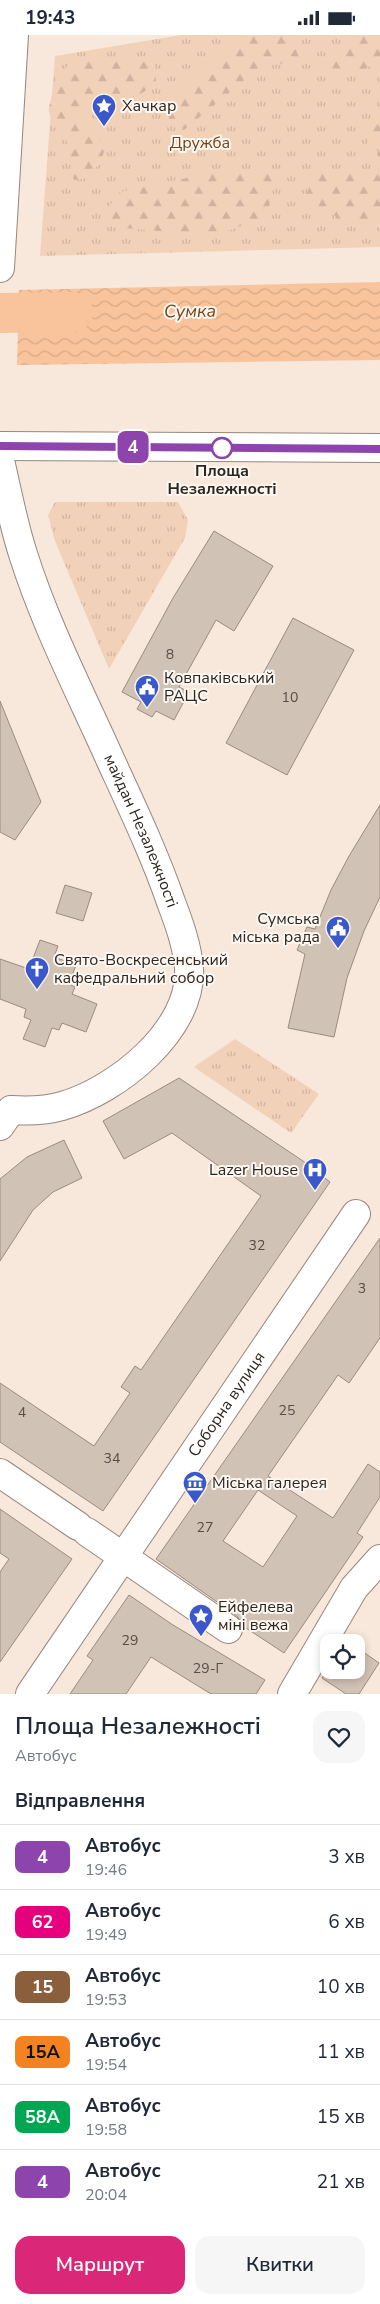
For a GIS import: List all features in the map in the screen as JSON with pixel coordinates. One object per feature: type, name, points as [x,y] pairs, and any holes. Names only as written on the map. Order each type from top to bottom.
[{"type":"street","points":[[0,268],[14,35]]},
{"type":"street","points":[[0,446],[380,449]]},
{"type":"street","name":"майдан Незалежності","points":[[0,461],[22,552],[42,608],[158,863],[182,933],[189,969],[186,995],[173,1024],[152,1051],[112,1083],[79,1100],[62,1106],[5,1118]]},
{"type":"street","name":"Соборна вулиця","points":[[30,1694],[356,1215]]},
{"type":"street","points":[[0,1473],[228,1629]]},
{"type":"street","points":[[300,1685],[354,1588],[380,1559]]},
{"type":"green space","name":"Дружба","points":[[181,35],[380,35],[380,247],[40,256],[55,56]]},
{"type":"green space","points":[[239,35],[291,35],[300,60],[268,66],[247,78],[184,130],[171,126],[168,114],[172,102],[200,71],[233,47]]},
{"type":"green space","points":[[351,35],[380,35],[380,63],[357,71],[328,67],[329,54]]},
{"type":"green space","points":[[103,57],[150,60],[155,65],[156,84],[134,98],[115,101],[94,99],[84,107],[83,119],[102,143],[104,153],[89,178],[74,180],[67,142],[50,116],[49,108],[52,93],[63,69],[69,65]]},
{"type":"green space","points":[[380,118],[380,219],[353,224],[342,221],[330,211],[300,211],[314,175],[378,169],[378,151],[368,144],[367,131]]},
{"type":"green space","points":[[225,170],[264,171],[275,179],[267,216],[215,236],[112,227],[104,213],[120,192]]},
{"type":"green space","points":[[55,502],[178,502],[188,520],[185,538],[109,669],[55,541],[48,515]]},
{"type":"green space","points":[[235,1039],[319,1094],[291,1133],[194,1067]]},
{"type":"water","points":[[380,282],[380,360],[17,365],[19,290]]},
{"type":"building","points":[[214,531],[273,566],[234,631],[216,620],[179,687],[189,692],[174,720],[156,711],[152,717],[137,709],[141,702],[122,692],[173,598]]},
{"type":"building","points":[[293,618],[354,650],[287,775],[226,743]]},
{"type":"building","points":[[0,701],[41,802],[15,840],[0,832]]},
{"type":"building","points":[[380,805],[380,897],[364,931],[347,978],[334,1037],[288,1028],[305,954],[297,950],[307,927],[315,929],[331,890]]},
{"type":"building","points":[[65,885],[92,893],[83,921],[56,913]]},
{"type":"building","name":"Свято-Воскресенський кафедральний собор","points":[[40,940],[58,946],[54,957],[76,965],[69,984],[75,987],[72,994],[97,1004],[86,1032],[62,1023],[59,1030],[52,1028],[45,1047],[23,1039],[31,1020],[24,1017],[26,1009],[0,999],[0,959],[29,969]]},
{"type":"building","points":[[179,1078],[303,1161],[330,1182],[103,1511],[0,1442],[0,1383],[94,1446],[130,1393],[121,1387],[135,1366],[141,1370],[261,1196],[172,1133],[124,1159],[103,1121]]},
{"type":"building","points":[[64,1140],[82,1178],[53,1192],[33,1210],[0,1261],[0,1179],[27,1157]]},
{"type":"building","points":[[380,1238],[380,1338],[349,1383],[338,1375],[268,1476],[333,1518],[368,1464],[380,1472],[380,1497],[357,1533],[363,1537],[284,1653],[243,1626],[237,1616],[156,1559]],"holes":[[[258,1490],[297,1516],[263,1567],[223,1541]]]},
{"type":"building","points":[[0,1509],[72,1559],[0,1662],[0,1572],[9,1559],[0,1553]]},
{"type":"building","points":[[129,1595],[173,1625],[265,1680],[256,1694],[211,1694],[151,1657],[126,1694],[70,1694],[93,1660],[87,1656]]},
{"type":"building","points":[[365,1653],[379,1663],[359,1694],[346,1694],[324,1679],[365,1679]]},
{"type":"waterway","name":"Сумка","points":[[0,313],[73,312]]},
{"type":"bus line","name":"4","points":[[0,446],[380,449]]},
{"type":"place","name":"Хачкар","points":[[104,127]]},
{"type":"place","name":"Площа Незалежності","points":[[222,448]]},
{"type":"place","name":"Ковпаківський РАЦС","points":[[147,708]]},
{"type":"place","name":"Сумська міська рада","points":[[338,949]]},
{"type":"place","name":"Свято-Воскресенський кафедральний собор","points":[[37,990]]},
{"type":"place","name":"Lazer House","points":[[315,1191]]},
{"type":"place","name":"Міська галерея","points":[[195,1504]]},
{"type":"place","name":"Ейфелева міні вежа","points":[[201,1637]]}]
